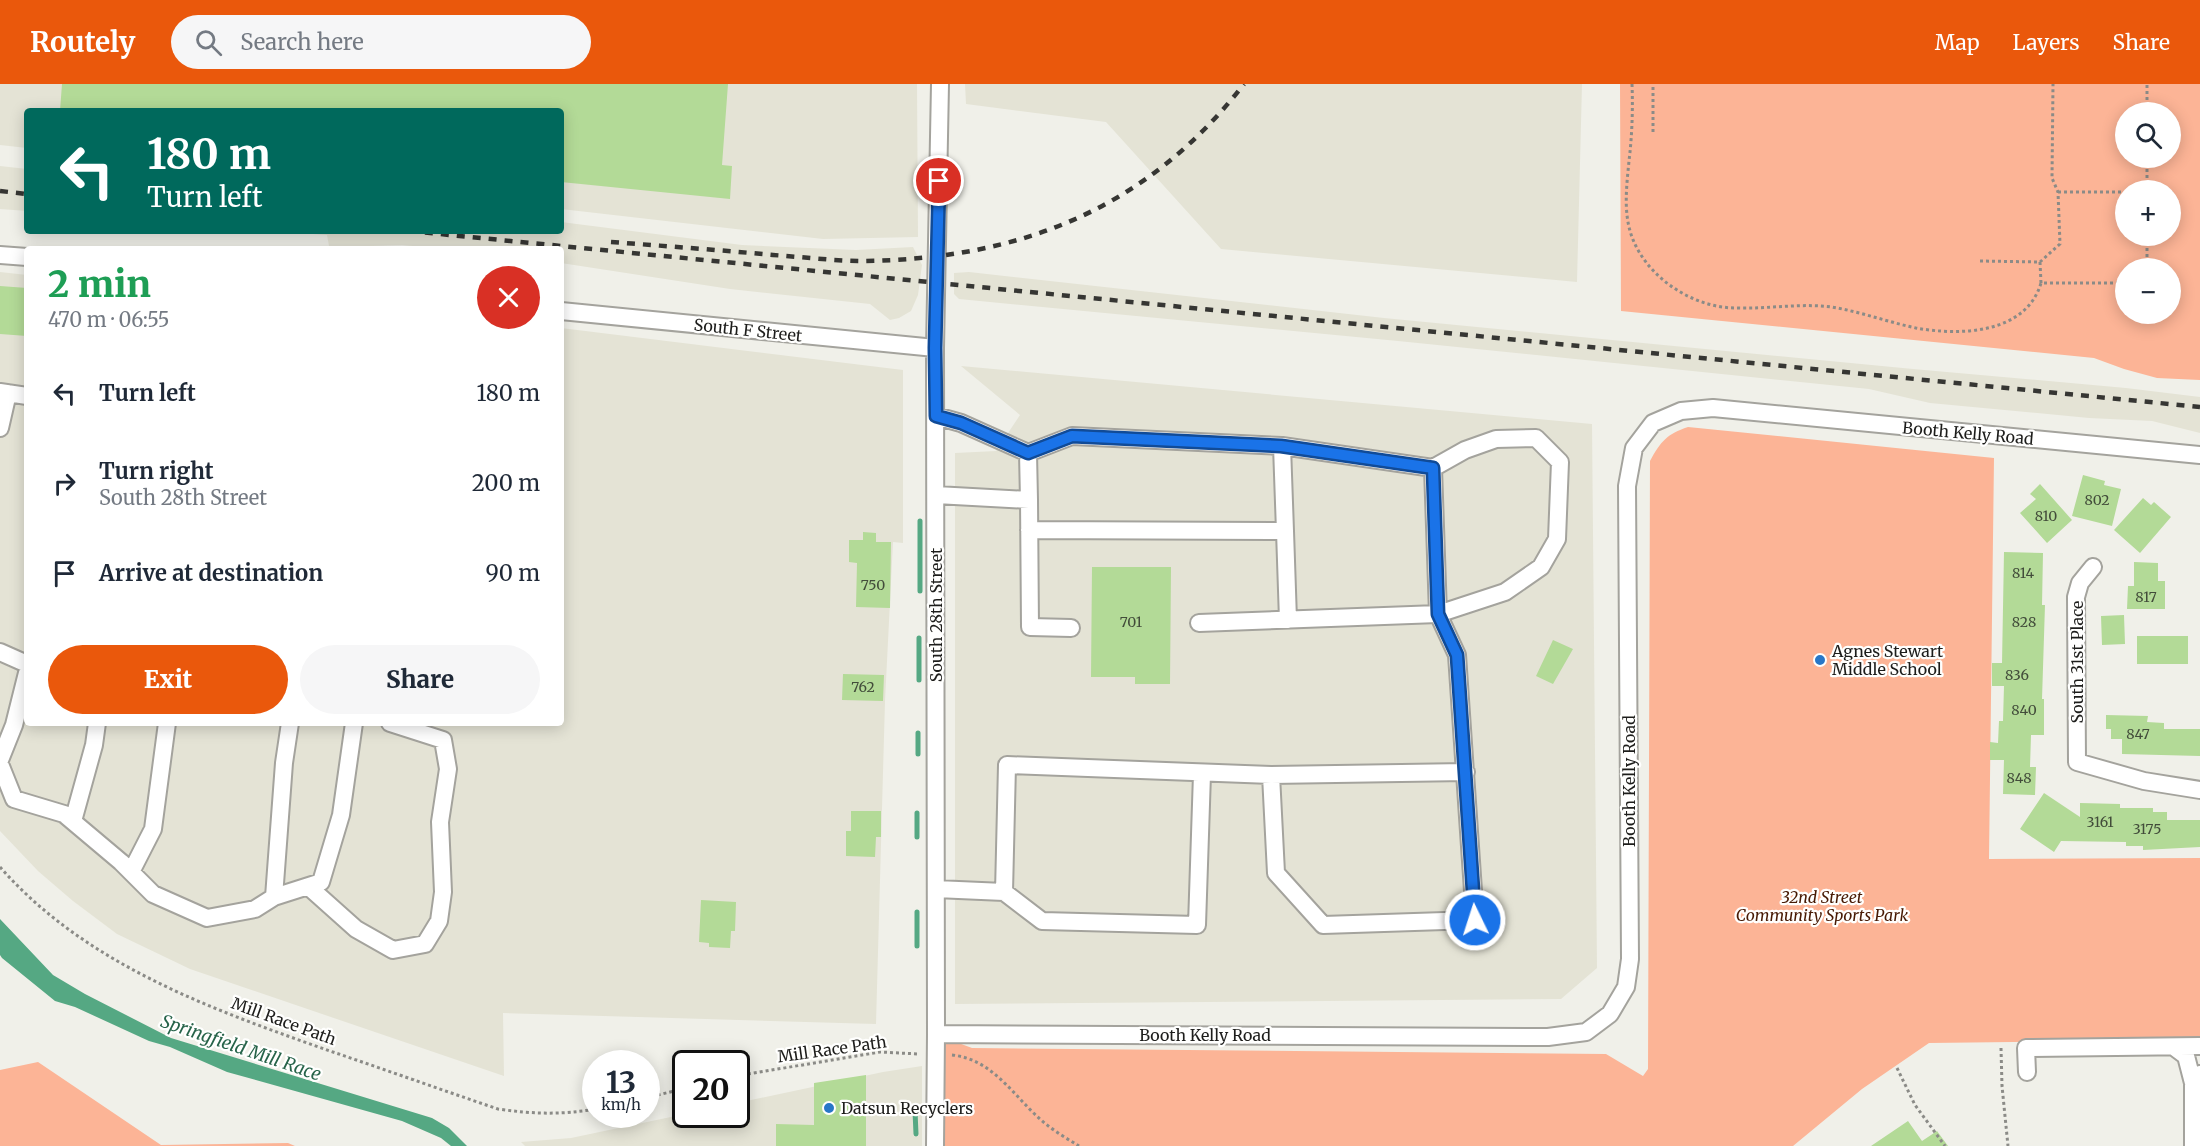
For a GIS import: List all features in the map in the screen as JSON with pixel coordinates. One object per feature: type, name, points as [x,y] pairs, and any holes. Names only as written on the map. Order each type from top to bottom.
[{"type":"street","name":"South 28th Street","points":[[935,1146],[935,348],[939,247],[940,84]]},
{"type":"street","points":[[0,255],[24,257]]},
{"type":"street","name":"South F Street","points":[[564,311],[935,348]]},
{"type":"street","points":[[0,428],[4,393],[24,396]]},
{"type":"street","name":"Booth Kelly Road","points":[[936,1034],[1548,1037],[1586,1032],[1610,1014],[1626,987],[1630,959],[1627,486],[1634,448],[1653,423],[1681,411],[1713,408],[2200,455]]},
{"type":"street","points":[[936,416],[961,423],[1028,453],[1072,436],[1281,446],[1433,468],[1465,450],[1496,439],[1536,438],[1560,462],[1557,539],[1540,567],[1504,592],[1438,614],[1199,623]]},
{"type":"street","points":[[1281,446],[1288,620]]},
{"type":"street","points":[[1028,453],[1030,627],[1071,628]]},
{"type":"street","points":[[1271,776],[1276,873],[1323,924],[1475,920],[1457,655],[1438,614],[1433,468]]},
{"type":"street","points":[[936,495],[1029,500]]},
{"type":"street","points":[[1029,530],[1285,531]]},
{"type":"street","name":"South 31st Place","points":[[2093,567],[2080,583],[2076,597],[2077,762],[2145,781],[2200,789]]},
{"type":"street","points":[[0,652],[24,663]]},
{"type":"street","points":[[24,686],[14,725],[0,762],[14,799],[64,814],[153,894],[207,918],[255,909],[274,897],[321,882],[341,815],[354,726]]},
{"type":"street","points":[[73,821],[94,745],[97,726]]},
{"type":"street","points":[[131,872],[153,829],[167,726]]},
{"type":"street","points":[[274,897],[284,763],[290,726]]},
{"type":"street","points":[[309,887],[356,929],[393,950],[425,944],[439,921],[443,892],[440,822],[448,769],[443,740],[399,726]]},
{"type":"street","points":[[1004,892],[1007,765],[1271,776],[1466,772]]},
{"type":"street","points":[[936,889],[1004,892],[1042,921],[1197,925],[1202,774]]},
{"type":"street","points":[[2027,1072],[2026,1048],[2200,1046]]},
{"type":"street","points":[[2174,1047],[2186,1056],[2197,1079],[2193,1146]]},
{"type":"path","points":[[1632,84],[1625,192],[1629,226],[1638,250],[1653,271],[1664,281],[1692,297],[1722,307],[1798,304],[1820,306],[1853,311],[1917,328],[1967,330],[1994,327],[2017,317],[2033,302],[2041,283],[2040,262]]},
{"type":"path","points":[[1653,84],[1653,132]]},
{"type":"path","points":[[1980,261],[2040,262],[2060,244],[2058,192],[2052,178],[2053,84]]},
{"type":"path","points":[[2147,84],[2147,102]]},
{"type":"path","points":[[2058,192],[2115,192]]},
{"type":"path","points":[[2041,283],[2115,283]]},
{"type":"path","name":"Mill Race Path","points":[[0,867],[12,881],[53,916],[95,948],[157,984],[202,1004],[498,1109],[564,1114],[582,1111]]},
{"type":"path","points":[[2001,1048],[2008,1146]]},
{"type":"path","name":"Mill Race Path","points":[[750,1074],[880,1052],[955,1055],[981,1063],[1042,1121],[1079,1146]]},
{"type":"path","points":[[1897,1068],[1915,1105],[1945,1146]]},
{"type":"shaded area","points":[[0,84],[917,84],[918,237],[823,239],[564,209],[564,108],[24,108],[24,148],[0,145]]},
{"type":"shaded area","points":[[965,84],[1582,84],[1577,282],[1221,249],[1106,122],[966,104]]},
{"type":"shaded area","points":[[0,166],[24,169],[24,211],[0,209]]},
{"type":"shaded area","points":[[564,222],[742,245],[856,250],[913,247],[922,265],[918,295],[911,311],[890,320],[870,304],[730,289],[564,263],[564,246],[329,246],[327,235],[313,234],[564,234]]},
{"type":"shaded area","points":[[0,272],[24,275],[24,726],[564,726],[564,328],[903,370],[903,543],[893,542],[885,701],[876,1024],[503,1013],[504,1076],[190,969],[117,934],[38,871],[0,831]]},
{"type":"shaded area","points":[[969,272],[1384,318],[2126,388],[2200,397],[2200,433],[2152,421],[2089,418],[1930,403],[1869,389],[959,299],[954,294],[954,273]]},
{"type":"shaded area","points":[[961,366],[1592,424],[1597,968],[1561,999],[955,1004],[955,453],[996,451],[1020,415]]},
{"type":"shaded area","points":[[0,919],[53,975],[171,1038],[432,1118],[449,1128],[467,1146],[451,1146],[441,1138],[402,1121],[227,1072],[170,1047],[149,1041],[75,1007],[55,1001],[2,958],[0,955]]},
{"type":"shaded area","name":"Datsun Recyclers","points":[[922,1066],[922,1146],[525,1146],[521,1142],[571,1138],[618,1128],[660,1128],[660,1119],[672,1117],[672,1128],[750,1128],[750,1100]]},
{"type":"green space","points":[[1620,84],[2200,84],[2200,380],[2157,378],[2094,358],[1621,311]]},
{"type":"green space","name":"32nd Street Community Sports Park","points":[[1688,427],[1994,458],[1989,859],[2200,858],[2200,1040],[1929,1043],[1862,1089],[1793,1146],[945,1146],[945,1038],[972,1048],[1606,1054],[1643,1076],[1648,1069],[1650,461],[1665,439]]},
{"type":"green space","points":[[38,1062],[161,1145],[288,1143],[295,1146],[0,1146],[0,1070]]},
{"type":"building","points":[[62,84],[728,84],[722,165],[732,166],[730,199],[564,182],[564,108],[60,108]]},
{"type":"building","points":[[0,286],[24,288],[24,336],[0,334]]},
{"type":"building","points":[[2083,475],[2105,481],[2104,485],[2121,489],[2112,526],[2072,516]]},
{"type":"building","points":[[2040,484],[2072,520],[2047,543],[2020,513],[2036,499],[2030,494]]},
{"type":"building","points":[[2143,498],[2151,505],[2154,502],[2171,517],[2140,553],[2114,530]]},
{"type":"building","points":[[863,532],[876,533],[876,542],[891,542],[890,608],[856,607],[857,563],[849,562],[849,540],[863,540]]},
{"type":"building","points":[[2004,552],[2043,553],[2042,605],[2045,605],[2042,699],[2044,699],[2044,735],[2031,735],[2030,767],[2036,767],[2035,795],[2003,794],[2004,760],[1990,760],[1990,742],[1998,743],[1999,721],[2003,721],[2004,686],[1992,686],[1992,663],[2002,663]]},
{"type":"building","points":[[2134,562],[2158,563],[2158,581],[2165,581],[2165,609],[2127,609],[2128,586],[2134,586]]},
{"type":"building","points":[[1092,567],[1171,567],[1170,684],[1135,684],[1135,677],[1091,677]]},
{"type":"building","points":[[2124,615],[2125,644],[2102,645],[2101,616]]},
{"type":"building","points":[[2137,636],[2188,636],[2188,664],[2137,664]]},
{"type":"building","points":[[1553,640],[1573,649],[1553,684],[1536,676]]},
{"type":"building","points":[[843,674],[884,675],[883,701],[842,700]]},
{"type":"building","points":[[2106,715],[2148,716],[2147,722],[2164,723],[2164,729],[2200,729],[2200,756],[2122,754],[2122,739],[2111,739],[2111,729],[2106,729]]},
{"type":"building","points":[[2044,793],[2080,817],[2080,803],[2120,804],[2120,808],[2153,808],[2153,812],[2167,812],[2167,820],[2200,820],[2200,847],[2143,850],[2143,846],[2126,846],[2126,842],[2061,841],[2054,852],[2020,829]]},
{"type":"building","points":[[851,811],[881,811],[881,837],[876,837],[875,857],[846,856],[846,831],[851,831]]},
{"type":"building","points":[[701,900],[736,902],[735,931],[731,931],[730,948],[709,947],[709,943],[699,942]]},
{"type":"building","name":"Datsun Recyclers","points":[[866,1075],[866,1146],[776,1146],[776,1124],[814,1125],[814,1083]]},
{"type":"building","points":[[1908,1121],[1922,1141],[1937,1131],[1948,1146],[1871,1146]]},
{"type":"waterway","points":[[920,521],[920,591]]},
{"type":"waterway","points":[[919,638],[919,680]]},
{"type":"waterway","points":[[918,733],[918,754]]},
{"type":"waterway","points":[[917,813],[917,837]]},
{"type":"waterway","points":[[917,912],[917,946]]},
{"type":"waterway","points":[[915,1111],[916,1134]]},
{"type":"railway","points":[[611,242],[853,261],[921,258],[976,250],[1027,237],[1076,219],[1122,194],[1166,164],[1206,127],[1244,84]]},
{"type":"railway","points":[[0,191],[24,194]]},
{"type":"railway","points":[[440,234],[562,246]]},
{"type":"railway","points":[[564,246],[2200,407]]},
{"type":"place","name":"Agnes Stewart Middle School","points":[[1820,660]]},
{"type":"place","name":"Datsun Recyclers","points":[[829,1108]]},
{"type":"route","points":[[939,181],[935,348],[936,416],[961,423],[1028,453],[1072,436],[1281,446],[1433,468],[1438,614],[1457,655],[1475,920]]},
{"type":"water label","name":"Springfield Mill Race","points":[[241,1048]]}]
